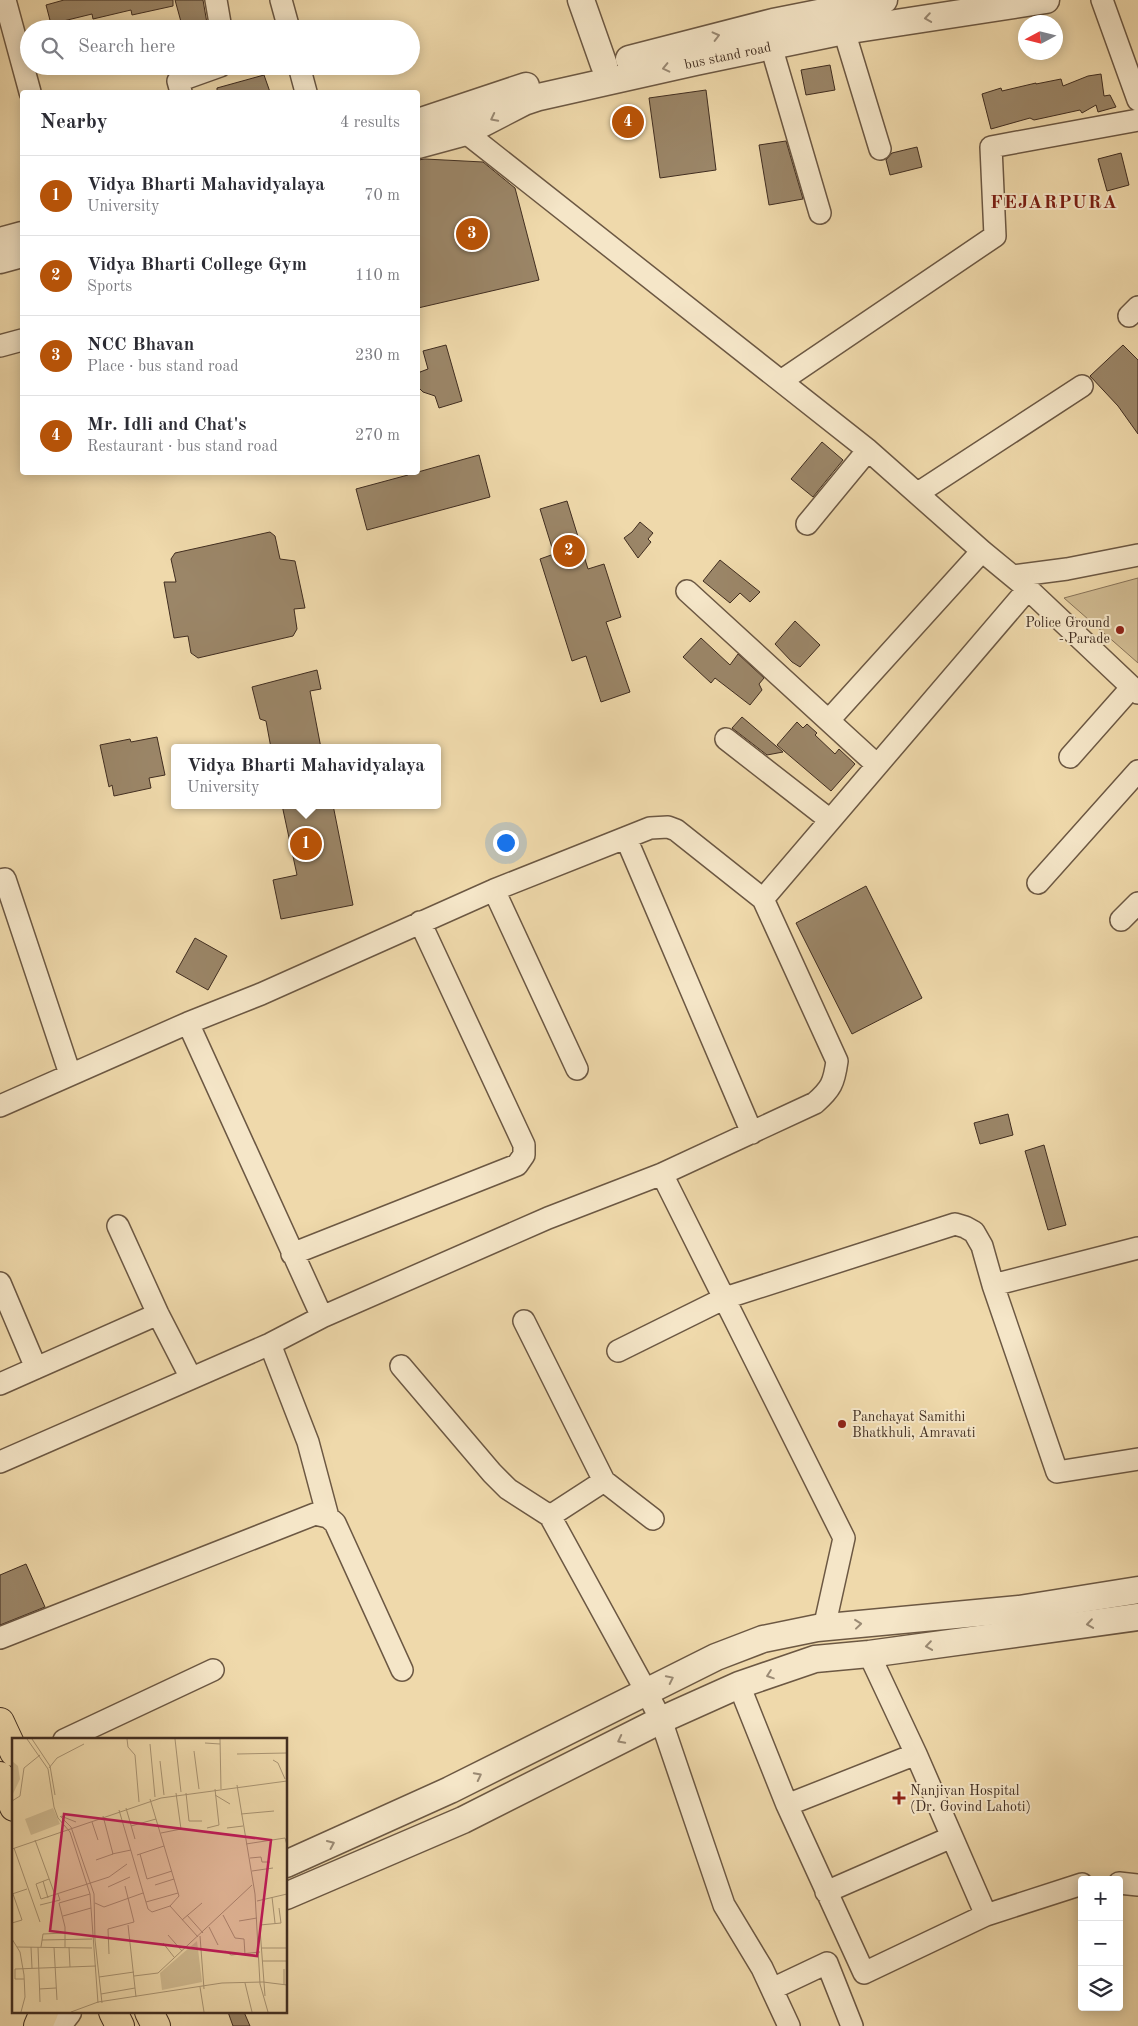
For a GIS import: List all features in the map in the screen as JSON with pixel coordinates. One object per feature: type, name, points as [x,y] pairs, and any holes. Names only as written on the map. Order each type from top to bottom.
[{"type":"main road","points":[[0,1722],[12,1748]]},
{"type":"main road","points":[[0,1776],[12,1803]]},
{"type":"main road","points":[[38,2026],[43,2014]]},
{"type":"main road","points":[[150,2014],[156,2026]]},
{"type":"street","points":[[5,0],[20,55]]},
{"type":"street","points":[[216,0],[219,20]]},
{"type":"street","points":[[281,0],[287,20]]},
{"type":"street","points":[[582,0],[604,65]]},
{"type":"street","name":"bus stand road","points":[[420,145],[466,132],[524,102],[539,97],[771,46],[837,13],[884,0]]},
{"type":"street","name":"bus stand road","points":[[420,121],[558,75],[773,22],[837,13],[1046,0]]},
{"type":"street","points":[[1102,0],[1138,100]]},
{"type":"street","points":[[837,13],[880,149]]},
{"type":"street","points":[[771,46],[820,213]]},
{"type":"street","points":[[25,75],[29,90]]},
{"type":"street","points":[[180,90],[178,81],[195,75]]},
{"type":"street","points":[[301,75],[305,90]]},
{"type":"street","points":[[443,114],[868,450],[982,551],[1021,582],[1135,690],[1070,756]]},
{"type":"street","points":[[781,381],[995,236],[991,148],[1138,120]]},
{"type":"street","points":[[0,241],[20,236]]},
{"type":"street","points":[[0,260],[20,255]]},
{"type":"street","points":[[0,346],[20,341]]},
{"type":"street","points":[[918,493],[1082,386]]},
{"type":"street","points":[[807,524],[868,450]]},
{"type":"street","points":[[829,720],[982,551]]},
{"type":"street","points":[[763,899],[877,765],[1021,582],[1067,569],[1138,555]]},
{"type":"street","points":[[688,591],[877,765]]},
{"type":"street","points":[[726,739],[830,820]]},
{"type":"street","points":[[1038,883],[1138,771]]},
{"type":"street","points":[[0,1106],[188,1022],[261,994],[494,890],[650,828],[660,826],[676,830],[763,899],[837,1061],[835,1078],[829,1090],[815,1103],[662,1174],[548,1218],[322,1317],[270,1344],[0,1462]]},
{"type":"street","points":[[626,838],[752,1133]]},
{"type":"street","points":[[0,880],[5,879],[70,1074]]},
{"type":"street","points":[[494,890],[577,1069]]},
{"type":"street","points":[[1121,920],[1138,903]]},
{"type":"street","points":[[292,1254],[517,1165],[524,1155],[524,1145],[420,922]]},
{"type":"street","points":[[188,1022],[322,1317]]},
{"type":"street","points":[[662,1174],[844,1538],[824,1628]]},
{"type":"street","points":[[618,1351],[724,1298],[955,1224],[974,1232],[982,1246],[993,1285],[1057,1472],[1138,1459]]},
{"type":"street","points":[[118,1226],[158,1314],[191,1378]]},
{"type":"street","points":[[993,1285],[1138,1248]]},
{"type":"street","points":[[0,1283],[36,1368]]},
{"type":"street","points":[[0,1384],[158,1314]]},
{"type":"street","points":[[524,1321],[604,1481],[653,1519]]},
{"type":"street","points":[[270,1344],[308,1442],[328,1517]]},
{"type":"street","points":[[401,1366],[492,1473],[508,1489],[550,1516],[661,1720],[724,1905],[762,1968],[772,1989],[783,2024]]},
{"type":"street","points":[[550,1516],[604,1481]]},
{"type":"street","points":[[0,1638],[315,1514],[328,1517],[335,1523],[402,1670]]},
{"type":"street","points":[[288,1863],[450,1790],[646,1691],[739,1648],[763,1640],[824,1628],[1019,1609],[1138,1590]]},
{"type":"street","points":[[288,1895],[463,1820],[661,1720],[739,1685],[815,1659],[870,1654],[1138,1617]]},
{"type":"street","points":[[870,1654],[986,1915]]},
{"type":"street","points":[[68,1738],[213,1670]]},
{"type":"street","points":[[739,1685],[787,1805],[864,1973],[986,1915],[1078,1885]]},
{"type":"street","points":[[787,1805],[916,1754]]},
{"type":"street","points":[[826,1892],[952,1837]]},
{"type":"street","points":[[1123,1884],[1138,1885]]},
{"type":"street","points":[[772,1989],[827,1963],[852,2026]]},
{"type":"street","points":[[57,2026],[66,2014]]},
{"type":"shaded area","name":"Police Ground - Parade","points":[[1138,578],[1138,663],[1064,598]]},
{"type":"building","points":[[64,0],[173,0],[173,6],[132,15],[131,10],[93,19],[92,14],[67,20],[50,20],[46,5]]},
{"type":"building","points":[[175,0],[203,0],[206,20],[181,20]]},
{"type":"building","points":[[830,65],[835,90],[806,95],[801,70]]},
{"type":"building","points":[[1101,74],[1104,96],[1110,95],[1116,107],[1098,112],[1096,105],[1082,113],[1080,110],[1034,120],[1030,118],[991,129],[982,94],[1001,88],[1002,91],[1061,79],[1063,86],[1088,76]]},
{"type":"building","points":[[264,75],[269,90],[217,90],[217,88]]},
{"type":"building","points":[[706,90],[716,170],[660,178],[649,98]]},
{"type":"building","points":[[786,141],[803,199],[769,205],[759,145]]},
{"type":"building","points":[[917,147],[922,167],[890,175],[886,160],[892,153]]},
{"type":"building","points":[[1121,153],[1129,185],[1107,191],[1098,159]]},
{"type":"building","points":[[420,160],[483,162],[515,188],[539,280],[420,308]]},
{"type":"building","points":[[446,345],[462,401],[439,408],[435,396],[420,389],[420,372],[428,369],[423,351]]},
{"type":"building","points":[[1123,345],[1138,360],[1138,434],[1118,406],[1090,376]]},
{"type":"building","points":[[822,442],[843,460],[813,497],[791,479]]},
{"type":"building","points":[[479,455],[490,497],[367,530],[356,489],[408,475],[420,475],[420,471]]},
{"type":"building","points":[[567,501],[588,569],[604,564],[621,617],[606,622],[630,692],[601,702],[586,656],[572,661],[540,559],[554,554],[540,509]]},
{"type":"building","points":[[640,522],[653,533],[648,539],[651,542],[638,558],[624,538]]},
{"type":"building","points":[[270,532],[275,536],[280,559],[295,561],[305,608],[294,609],[297,629],[293,636],[198,658],[191,653],[188,636],[174,638],[164,582],[176,582],[171,559],[175,553]]},
{"type":"building","points":[[720,560],[760,592],[750,602],[740,593],[730,603],[703,581]]},
{"type":"building","points":[[795,621],[820,645],[800,667],[792,662],[775,644]]},
{"type":"building","points":[[701,638],[730,665],[738,654],[764,678],[759,684],[762,690],[750,705],[715,678],[711,683],[683,657]]},
{"type":"building","points":[[317,670],[321,689],[310,691],[320,744],[270,744],[266,721],[260,719],[252,687]]},
{"type":"building","points":[[742,717],[783,752],[767,755],[732,728]]},
{"type":"building","points":[[797,722],[803,728],[807,724],[817,733],[815,735],[835,754],[839,749],[855,764],[831,791],[777,745]]},
{"type":"building","points":[[157,737],[165,775],[149,778],[151,788],[114,796],[112,785],[109,787],[100,745],[130,739],[131,742]]},
{"type":"building","points":[[283,809],[334,809],[353,905],[281,919],[273,880],[297,875]]},
{"type":"building","points":[[866,886],[922,998],[852,1034],[796,923]]},
{"type":"building","points":[[195,938],[227,956],[208,990],[176,972]]},
{"type":"building","points":[[1008,1114],[1013,1135],[980,1144],[974,1123]]},
{"type":"building","points":[[1044,1145],[1066,1225],[1048,1230],[1025,1151]]},
{"type":"building","points":[[26,1564],[45,1607],[0,1625],[0,1575]]},
{"type":"building","points":[[229,2014],[245,2014],[250,2026],[233,2026]]},
{"type":"place","name":"Mr. Idli and Chat's","points":[[628,122]]},
{"type":"place","name":"NCC Bhavan","points":[[472,234]]},
{"type":"place","name":"Vidya Bharti College Gym","points":[[569,551]]},
{"type":"place","name":"Police Ground - Parade","points":[[1120,630]]},
{"type":"place","name":"Vidya Bharti Mahavidyalaya","points":[[306,844]]},
{"type":"place","name":"Panchayat Samithi Bhatkhuli, Amravati","points":[[842,1424]]},
{"type":"place","name":"Nanjivan Hospital (Dr. Govind Lahoti)","points":[[899,1798]]},
{"type":"district","name":"FEJARPURA","points":[[1054,201]]}]
